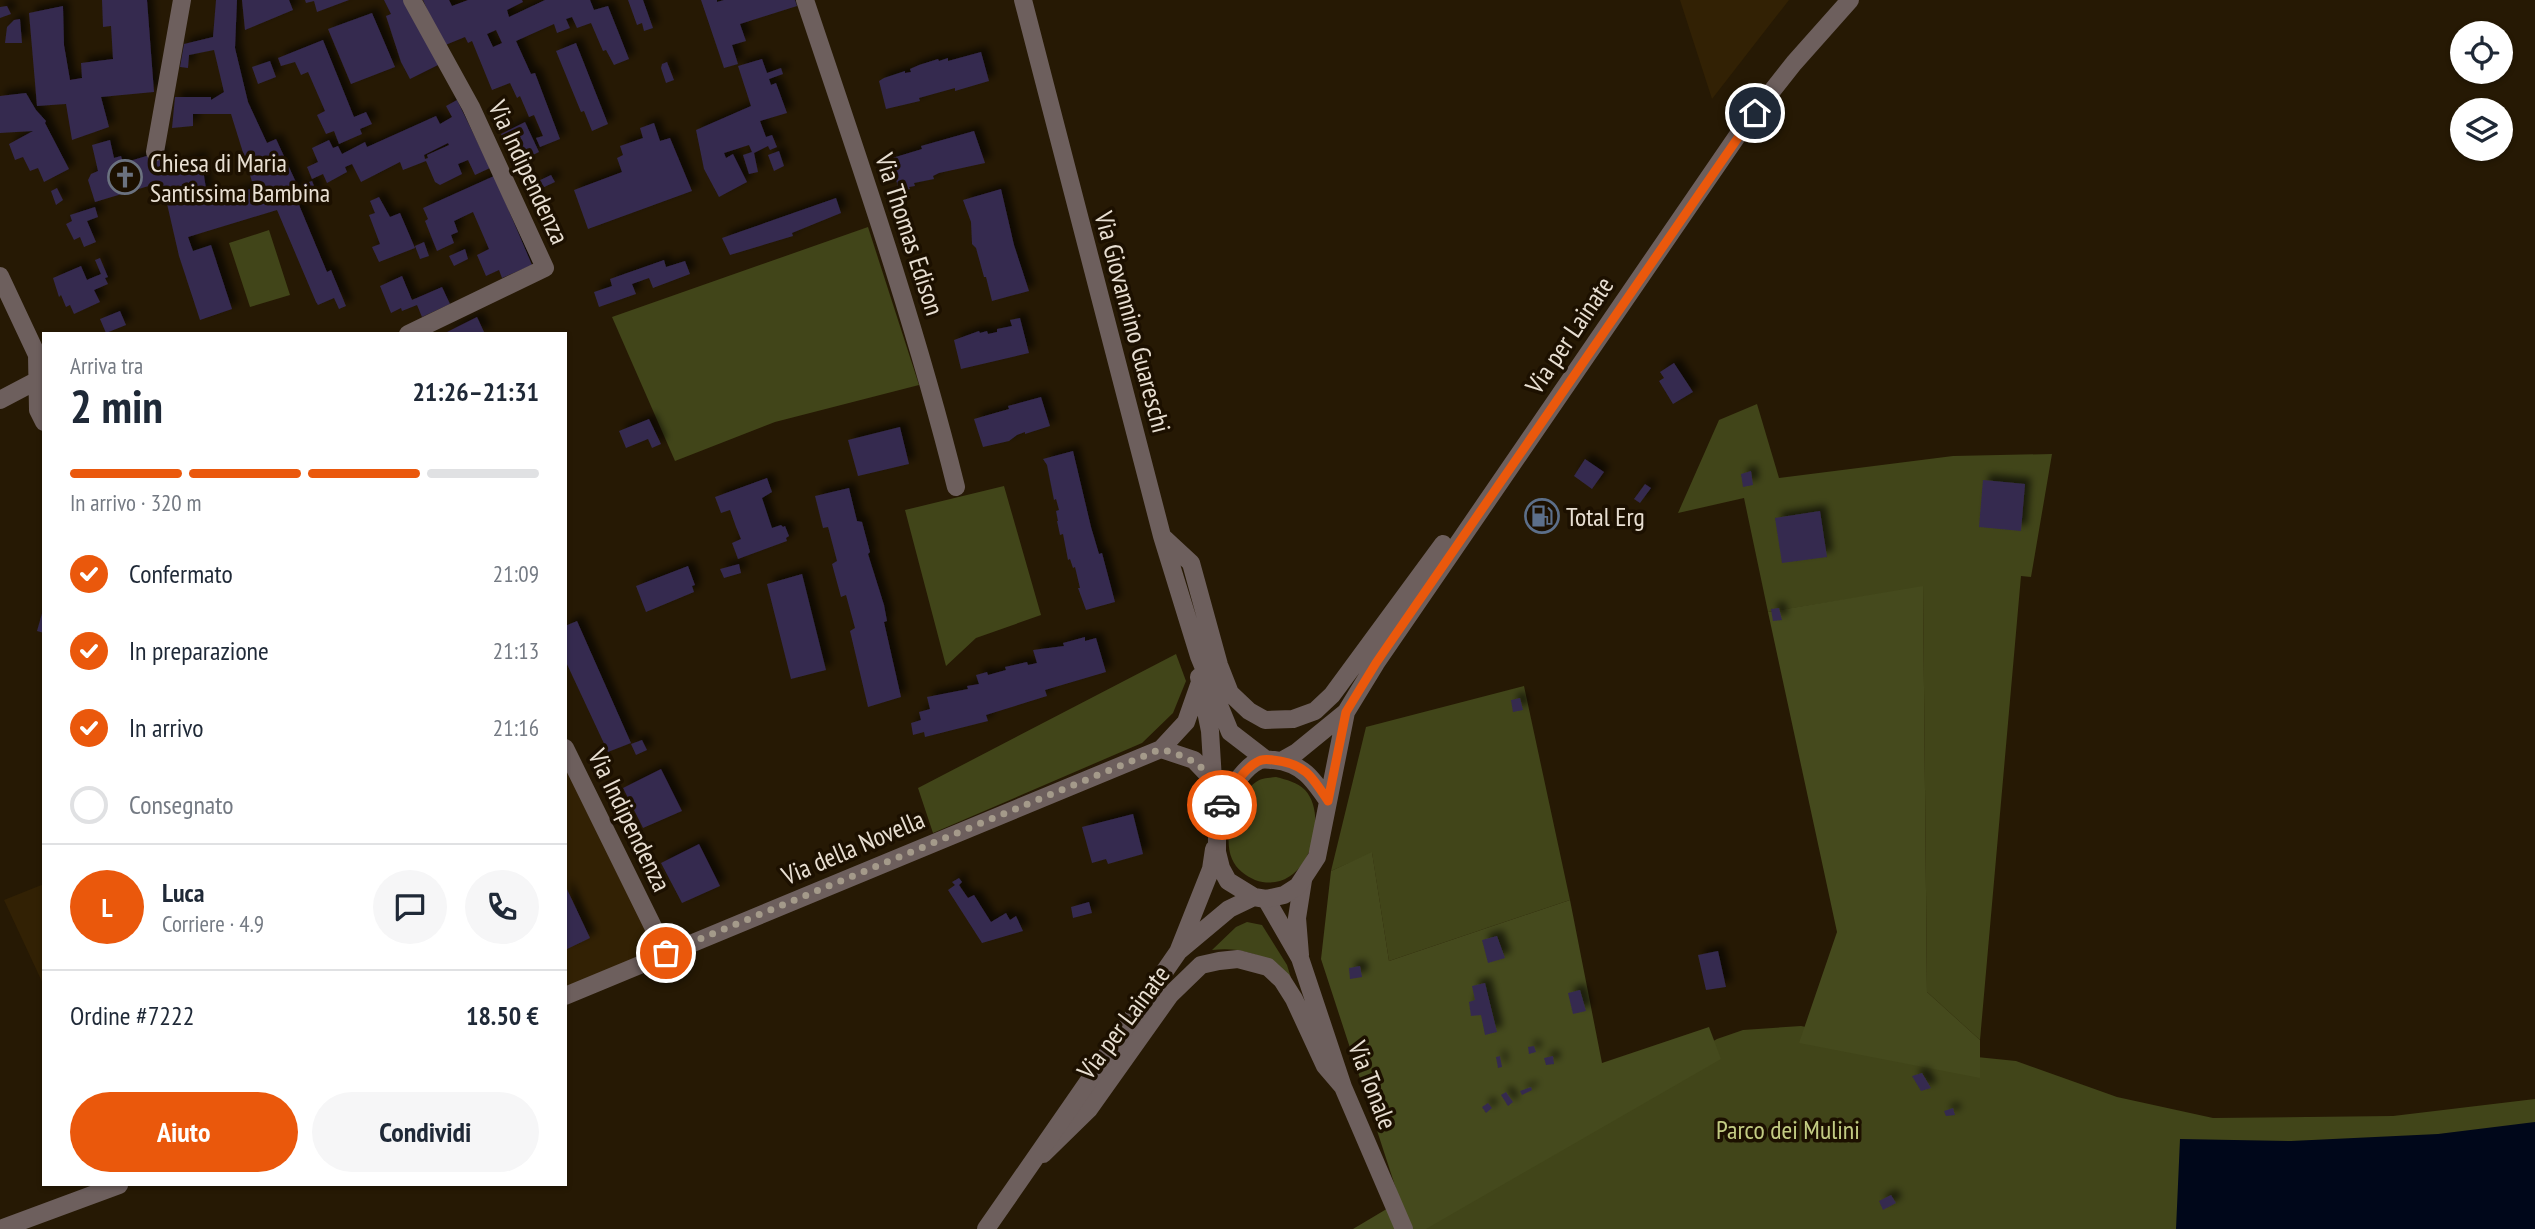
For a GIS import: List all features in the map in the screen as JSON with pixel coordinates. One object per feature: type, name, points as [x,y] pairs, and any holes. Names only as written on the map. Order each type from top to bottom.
[{"type":"street","points":[[155,152],[182,0]]},
{"type":"street","name":"Via Indipendenza","points":[[412,0],[471,107],[545,268],[412,332]]},
{"type":"street","name":"Via Thomas Edison","points":[[805,0],[933,394],[956,487]]},
{"type":"street","name":"Via Giovannino Guareschi","points":[[1023,0],[1162,536],[1199,656]]},
{"type":"street","name":"Via per Lainate","points":[[1273,760],[1297,752],[1346,712],[1376,663],[1742,129],[1794,63],[1850,0]]},
{"type":"street","points":[[0,276],[37,355],[38,410],[42,418]]},
{"type":"street","points":[[0,400],[38,380]]},
{"type":"street","points":[[1162,536],[1191,563],[1219,665],[1230,693],[1249,711],[1265,720],[1293,719],[1315,711],[1332,695],[1456,526],[1482,508]]},
{"type":"street","points":[[1199,656],[1199,685],[1186,722],[1161,749],[1194,761],[1213,780]]},
{"type":"street","points":[[1199,656],[1230,732]]},
{"type":"street","name":"Via per Lainate","points":[[1199,685],[1210,731],[1221,868],[1228,881],[1260,898]]},
{"type":"street","name":"Via per Lainate","points":[[1328,801],[1346,712]]},
{"type":"street","points":[[1175,734],[1230,732],[1273,760]]},
{"type":"street","name":"Via della Novella","points":[[567,995],[1161,749]]},
{"type":"street","name":"Via Indipendenza","points":[[567,752],[666,953]]},
{"type":"street","points":[[1217,812],[1257,761],[1273,760],[1294,764],[1309,773],[1328,801],[1317,857],[1303,880],[1284,895],[1260,898],[1300,958]]},
{"type":"street","name":"Via per Lainate","points":[[986,1229],[1178,952],[1211,869],[1217,832]]},
{"type":"street","points":[[1300,958],[1297,918],[1303,880]]},
{"type":"street","name":"Via per Lainate","points":[[1178,952],[1229,909],[1260,898]]},
{"type":"street","name":"Via Tonale","points":[[1300,958],[1343,1087],[1404,1229]]},
{"type":"street","name":"Via per Lainate","points":[[1026,1171],[1089,1109],[1170,995],[1201,965],[1238,959],[1268,967],[1282,980],[1294,999],[1325,1066],[1343,1087]]},
{"type":"street","points":[[0,1228],[116,1186]]},
{"type":"shaded area","points":[[1680,0],[1789,0],[1712,99]]},
{"type":"shaded area","points":[[567,766],[657,950],[567,988]]},
{"type":"shaded area","points":[[42,885],[42,982],[4,900]]},
{"type":"green space","points":[[868,227],[919,385],[775,422],[675,461],[612,317]]},
{"type":"green space","points":[[269,230],[290,295],[250,307],[229,243]]},
{"type":"green space","points":[[1757,404],[1779,478],[1953,456],[2052,454],[2031,577],[2021,576],[1980,1040],[1927,992],[1923,587],[1768,612],[1744,498],[1678,513],[1719,420]]},
{"type":"green space","points":[[1004,486],[1041,615],[976,638],[946,666],[905,510]]},
{"type":"green space","points":[[1923,586],[1927,992],[1980,1040],[1980,1078],[1799,1043],[1837,932],[1768,612]]},
{"type":"green space","points":[[1176,654],[1186,681],[1173,713],[1142,743],[933,833],[918,788]]},
{"type":"green space","points":[[1524,686],[1570,900],[1389,961],[1372,853],[1331,871],[1366,727]]},
{"type":"green space","points":[[1276,777],[1295,783],[1305,790],[1312,803],[1315,818],[1314,836],[1300,867],[1288,877],[1273,882],[1255,880],[1239,869],[1232,859],[1229,839],[1232,818],[1249,789],[1258,781]]},
{"type":"green space","points":[[1372,852],[1389,961],[1570,900],[1602,1063],[1709,1027],[1721,1059],[1426,1229],[1353,1229],[1400,1201],[1321,959],[1331,871]]},
{"type":"green space","points":[[1247,922],[1262,925],[1287,965],[1291,978],[1265,958],[1255,954],[1212,950],[1236,927]]},
{"type":"green space","name":"Parco dei Mulini","points":[[1801,1026],[1918,1051],[2016,1061],[2117,1097],[2213,1118],[2393,1116],[2535,1099],[2535,1229],[1418,1229],[1665,1068],[1717,1039],[1743,1030]]},
{"type":"water","points":[[2535,1122],[2535,1229],[2176,1229],[2180,1139],[2291,1141],[2438,1134]]},
{"type":"building","points":[[102,0],[147,0],[154,92],[101,97],[109,127],[72,140],[66,104],[37,106],[29,13],[63,6],[64,45],[70,80],[82,78],[81,63],[113,59],[111,26],[103,27]]},
{"type":"building","points":[[216,0],[237,0],[235,48],[248,102],[267,143],[276,139],[300,191],[289,195],[292,202],[297,200],[327,272],[331,270],[346,306],[339,309],[334,298],[318,305],[316,302],[277,210],[188,237],[193,251],[211,245],[232,309],[200,320],[179,256],[162,182],[95,202],[88,180],[91,174],[98,171],[92,145],[110,140],[114,158],[121,156],[123,163],[160,152],[164,168],[201,157],[208,201],[254,188],[231,114],[193,114],[193,126],[172,128],[175,97],[211,97],[211,100],[224,92],[214,50],[189,55],[188,68],[180,67],[184,44],[213,37]]},
{"type":"building","points":[[242,0],[289,0],[293,10],[245,30]]},
{"type":"building","points":[[305,0],[349,0],[317,12],[314,1],[306,3]]},
{"type":"building","points":[[384,0],[407,0],[438,65],[410,79],[401,62],[386,16],[391,14]]},
{"type":"building","points":[[423,0],[449,0],[452,6],[468,0],[522,0],[523,2],[507,10],[509,17],[545,0],[590,0],[594,10],[608,6],[629,59],[614,65],[606,50],[603,51],[591,23],[577,28],[572,17],[566,19],[570,28],[557,33],[554,24],[516,41],[531,74],[535,73],[560,139],[540,147],[536,138],[543,136],[534,115],[529,117],[520,96],[517,98],[510,83],[492,90],[472,41],[468,43],[465,37],[443,46]],"holes":[[[496,30],[502,43],[493,47],[487,34]]]},
{"type":"building","points":[[628,0],[643,0],[653,28],[644,31],[642,23],[637,25]]},
{"type":"building","points":[[701,0],[795,0],[797,6],[740,24],[746,41],[732,45],[738,64],[724,68]]},
{"type":"building","points":[[7,6],[11,14],[0,18],[0,7]]},
{"type":"building","points":[[372,13],[395,67],[351,84],[328,29]]},
{"type":"building","points":[[20,19],[22,43],[5,43],[7,27],[14,20]]},
{"type":"building","points":[[323,40],[354,117],[366,112],[372,124],[360,129],[362,134],[339,144],[334,131],[326,134],[317,115],[325,111],[308,72],[301,75],[295,62],[281,66],[278,58]]},
{"type":"building","points":[[576,43],[608,124],[592,131],[584,111],[581,112],[556,51]]},
{"type":"building","points":[[981,52],[989,81],[955,91],[955,88],[919,98],[920,101],[886,109],[879,81],[884,78],[905,71],[911,72],[910,69],[938,59],[948,58],[948,61]]},
{"type":"building","points":[[762,59],[767,73],[781,68],[783,74],[769,79],[771,85],[776,83],[787,113],[760,121],[766,137],[772,135],[777,147],[770,150],[768,146],[754,153],[758,172],[749,174],[743,155],[752,152],[749,145],[724,153],[726,158],[733,154],[747,182],[719,197],[704,169],[696,130],[751,106],[738,66]]},
{"type":"building","points":[[270,61],[276,77],[258,84],[252,67]]},
{"type":"building","points":[[667,62],[674,80],[666,83],[661,68],[662,64]]},
{"type":"building","points":[[26,93],[46,121],[69,169],[44,182],[38,168],[30,171],[23,157],[15,160],[9,144],[33,131],[0,133],[0,96]]},
{"type":"building","points":[[457,100],[490,168],[475,175],[468,160],[458,164],[462,174],[440,185],[435,182],[426,161],[403,170],[400,162],[361,182],[352,164],[345,167],[347,172],[327,183],[323,174],[312,179],[307,167],[318,162],[312,148],[329,140],[333,148],[338,146],[342,154],[365,142],[367,147],[436,116],[440,124],[452,117],[446,106]],"holes":[[[448,143],[449,145],[427,155],[428,158],[425,159],[424,155]]]},
{"type":"building","points":[[525,122],[539,152],[514,164],[501,134]]},
{"type":"building","points":[[654,123],[660,141],[670,138],[692,191],[588,229],[574,190],[622,172],[617,158],[623,155],[620,146],[643,138],[640,128]]},
{"type":"building","points":[[974,131],[985,163],[939,173],[933,176],[934,179],[914,183],[915,186],[900,192],[889,159],[922,149],[921,146]]},
{"type":"building","points":[[779,151],[784,166],[774,171],[768,155]]},
{"type":"building","points":[[551,175],[555,182],[540,189],[536,182]]},
{"type":"building","points":[[494,176],[532,265],[502,278],[499,270],[486,276],[477,255],[489,249],[473,212],[454,221],[458,232],[451,235],[454,243],[437,251],[425,221],[428,219],[423,208]]},
{"type":"building","points":[[312,181],[317,193],[308,197],[303,184]]},
{"type":"building","points":[[57,188],[63,200],[56,205],[51,191]]},
{"type":"building","points":[[1001,189],[1014,245],[1029,291],[992,301],[976,248],[972,244],[971,222],[963,200]]},
{"type":"building","points":[[379,197],[390,217],[400,213],[415,248],[379,262],[372,247],[380,244],[369,215],[375,213],[370,201]]},
{"type":"building","points":[[836,198],[841,213],[792,233],[793,236],[730,255],[722,238]]},
{"type":"building","points":[[95,207],[98,217],[87,221],[96,242],[84,247],[80,237],[74,240],[66,224],[72,221],[70,215]]},
{"type":"building","points":[[424,242],[429,256],[420,259],[415,246]]},
{"type":"building","points":[[465,249],[468,259],[454,266],[449,256]]},
{"type":"building","points":[[100,258],[108,284],[94,290],[100,302],[74,314],[70,305],[66,307],[61,295],[59,297],[53,278],[81,266],[87,280],[101,274],[95,260]]},
{"type":"building","points":[[664,260],[666,267],[685,261],[690,274],[653,288],[649,278],[632,284],[636,294],[599,307],[594,292],[612,286],[610,279]]},
{"type":"building","points":[[402,276],[412,300],[442,287],[450,304],[422,317],[417,305],[391,313],[380,286]]},
{"type":"building","points":[[120,311],[126,325],[106,332],[100,319]]},
{"type":"building","points":[[477,317],[484,332],[447,332]]},
{"type":"building","points":[[1020,318],[1029,353],[961,369],[954,340],[979,331],[987,331],[988,334],[997,332],[997,329],[1012,326],[1010,320]]},
{"type":"building","points":[[1674,363],[1693,392],[1673,404],[1659,381],[1664,378],[1660,372]]},
{"type":"building","points":[[1041,397],[1050,426],[983,447],[974,419]]},
{"type":"building","points":[[649,419],[661,444],[652,448],[648,439],[626,448],[619,431]]},
{"type":"building","points":[[900,427],[909,464],[858,476],[848,440]]},
{"type":"building","points":[[1073,451],[1091,527],[1099,554],[1102,553],[1115,602],[1086,610],[1078,588],[1075,567],[1073,568],[1070,559],[1068,560],[1063,534],[1060,535],[1056,511],[1059,510],[1043,459]]},
{"type":"building","points":[[1585,459],[1604,472],[1592,489],[1574,476]]},
{"type":"building","points":[[1751,471],[1753,485],[1743,487],[1741,474]]},
{"type":"building","points":[[767,478],[772,492],[762,498],[772,528],[785,526],[789,536],[787,541],[738,559],[732,543],[741,539],[730,510],[721,513],[715,497]]},
{"type":"building","points":[[1983,480],[2025,484],[2021,531],[1979,527]]},
{"type":"building","points":[[1645,484],[1651,488],[1640,503],[1634,499]]},
{"type":"building","points":[[849,488],[857,521],[862,522],[870,552],[868,554],[884,605],[887,621],[884,622],[901,697],[868,707],[850,631],[855,628],[846,595],[841,597],[832,564],[837,561],[828,527],[823,528],[815,496]]},
{"type":"building","points":[[1820,511],[1827,557],[1782,563],[1775,518]]},
{"type":"building","points":[[739,564],[741,573],[724,578],[720,569]]},
{"type":"building","points":[[688,566],[695,585],[692,586],[694,592],[646,612],[636,586]]},
{"type":"building","points":[[802,574],[826,670],[791,679],[767,584]]},
{"type":"building","points":[[1779,608],[1782,620],[1773,621],[1771,609]]},
{"type":"building","points":[[42,614],[42,632],[37,631]]},
{"type":"building","points":[[577,621],[631,743],[608,752],[567,664],[567,625]]},
{"type":"building","points":[[1085,637],[1085,641],[1096,638],[1106,672],[1045,690],[1047,696],[986,715],[988,721],[925,737],[924,732],[913,735],[911,723],[921,720],[919,712],[930,709],[927,697],[968,689],[967,686],[979,684],[976,675],[987,672],[988,675],[1006,670],[1005,667],[1027,662],[1028,665],[1037,663],[1033,650],[1064,646],[1063,643]]},
{"type":"building","points":[[1520,698],[1523,710],[1513,712],[1511,700]]},
{"type":"building","points":[[642,740],[647,750],[636,755],[631,744]]},
{"type":"building","points":[[661,769],[682,811],[643,828],[623,788]]},
{"type":"building","points":[[1133,814],[1143,854],[1108,864],[1106,859],[1092,863],[1082,827]]},
{"type":"building","points":[[699,844],[720,886],[682,903],[661,863]]},
{"type":"building","points":[[959,878],[962,882],[959,885],[968,898],[974,895],[991,922],[1006,913],[1010,920],[1016,916],[1023,931],[982,943],[948,890],[955,885],[952,882]]},
{"type":"building","points":[[567,889],[590,938],[567,949]]},
{"type":"building","points":[[1089,902],[1092,913],[1073,918],[1071,907]]},
{"type":"building","points":[[1497,936],[1505,958],[1488,963],[1482,940]]},
{"type":"building","points":[[1718,951],[1726,987],[1706,990],[1698,955]]},
{"type":"building","points":[[1360,966],[1362,977],[1350,979],[1349,968]]},
{"type":"building","points":[[1485,983],[1497,1032],[1485,1035],[1481,1015],[1471,1016],[1469,1002],[1475,1000],[1472,986]]},
{"type":"building","points":[[1580,990],[1586,1011],[1573,1014],[1568,993]]},
{"type":"building","points":[[1534,1046],[1536,1052],[1529,1054],[1528,1047]]},
{"type":"building","points":[[1500,1056],[1502,1067],[1498,1068],[1496,1057]]},
{"type":"building","points":[[1553,1056],[1554,1064],[1546,1065],[1544,1058]]},
{"type":"building","points":[[1922,1073],[1931,1088],[1921,1091],[1912,1076]]},
{"type":"building","points":[[1531,1087],[1532,1090],[1522,1095],[1520,1091]]},
{"type":"building","points":[[1506,1092],[1513,1102],[1508,1106],[1501,1095]]},
{"type":"building","points":[[1488,1103],[1492,1108],[1486,1113],[1482,1107]]},
{"type":"building","points":[[1953,1108],[1955,1115],[1946,1116],[1944,1111]]},
{"type":"building","points":[[1891,1195],[1896,1203],[1883,1210],[1879,1201]]},
{"type":"way so far","points":[[666,953],[1161,749],[1181,755],[1203,768],[1213,780],[1217,793],[1217,812],[1222,805]]},
{"type":"place","name":"Chiesa di Maria Santissima Bambina","points":[[125,177]]},
{"type":"place","name":"Total Erg","points":[[1542,516]]},
{"type":"route","points":[[1222,805],[1245,773],[1257,761],[1265,759],[1294,764],[1309,773],[1328,801],[1346,712],[1376,663],[1755,113]]}]
